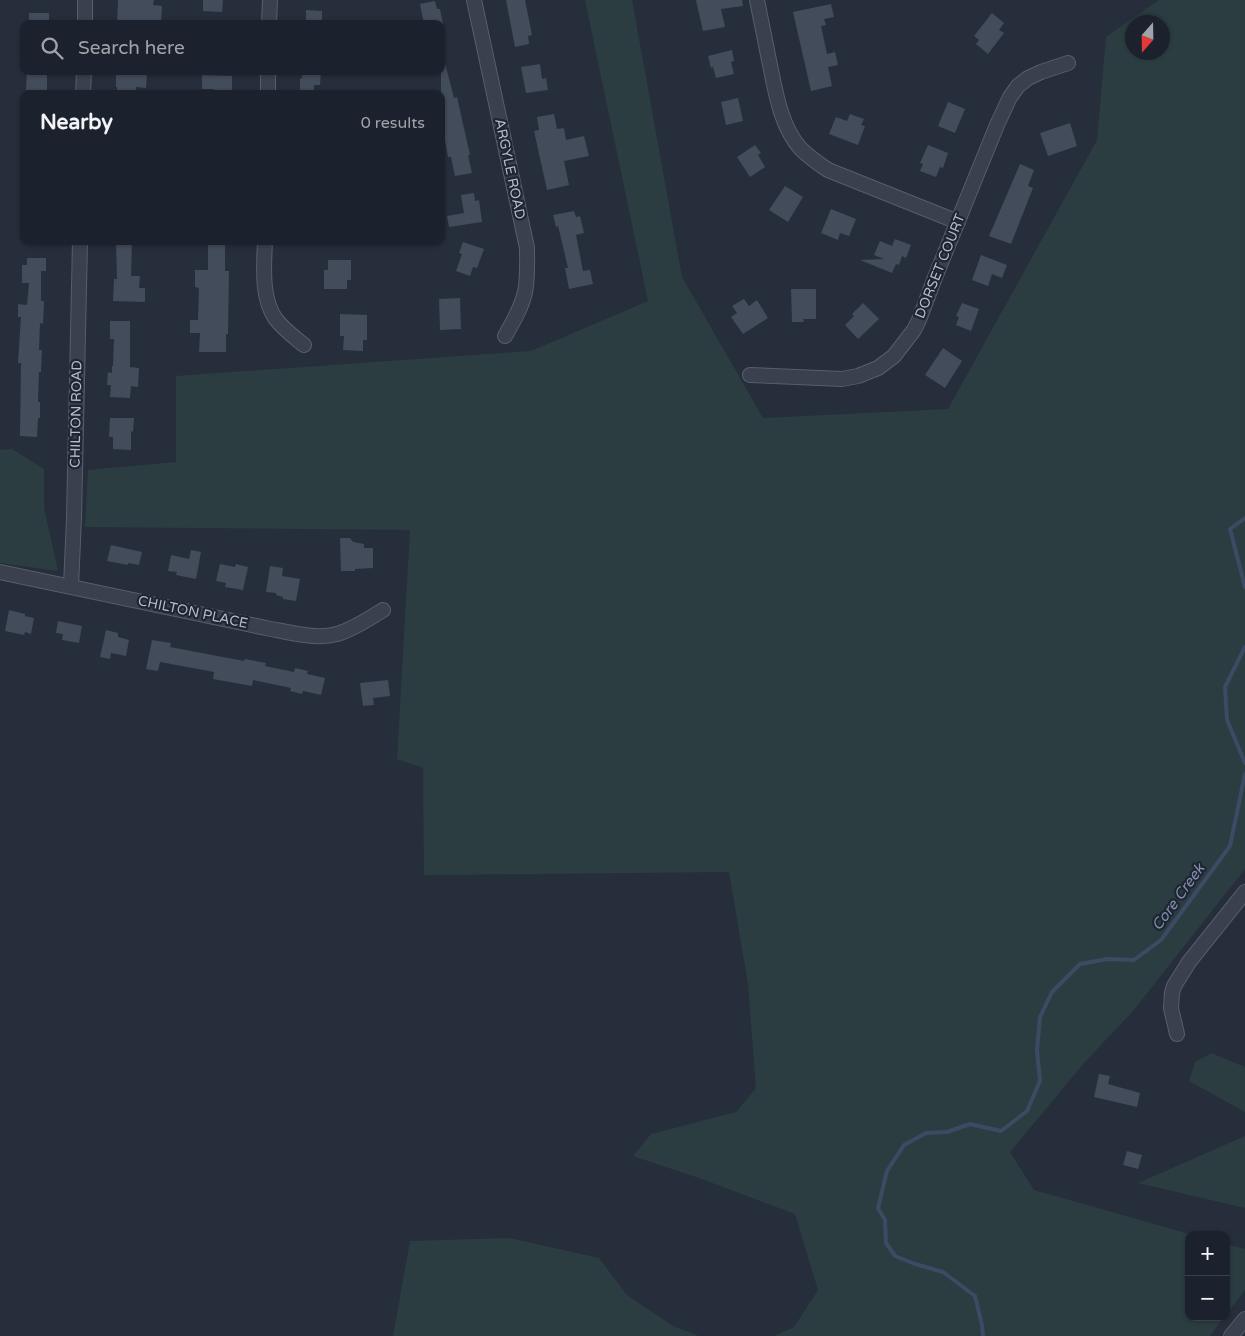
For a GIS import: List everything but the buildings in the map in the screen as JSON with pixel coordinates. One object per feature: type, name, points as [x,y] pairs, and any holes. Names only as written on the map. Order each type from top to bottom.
[{"type":"street","points":[[85,0],[85,20]]},
{"type":"street","points":[[269,20],[270,0]]},
{"type":"street","name":"ARGYLE ROAD","points":[[474,0],[527,248],[528,271],[525,291],[505,336]]},
{"type":"street","points":[[757,0],[773,80],[782,112],[788,129],[800,148],[828,170],[958,222]]},
{"type":"street","name":"DORSET COURT","points":[[750,375],[842,379],[858,376],[878,368],[894,356],[914,330],[997,125],[1010,98],[1018,86],[1028,78],[1068,63]]},
{"type":"street","points":[[83,90],[84,75]]},
{"type":"street","points":[[268,75],[268,90]]},
{"type":"street","name":"CHILTON ROAD","points":[[71,586],[80,245]]},
{"type":"street","points":[[264,245],[264,267],[269,305],[274,317],[282,327],[304,345]]},
{"type":"street","name":"CHILTON PLACE","points":[[0,572],[305,635],[336,634],[354,627],[383,610]]},
{"type":"street","points":[[1177,1034],[1172,1008],[1174,986],[1190,962],[1245,892]]},
{"type":"street","points":[[1232,1336],[1245,1319]]},
{"type":"shaded area","points":[[585,0],[632,0],[682,277],[763,418],[948,409],[1097,140],[1106,37],[1125,24],[1125,60],[1170,60],[1170,15],[1138,15],[1159,0],[1245,0],[1245,869],[1133,1011],[1084,1063],[1010,1152],[1034,1190],[1185,1233],[1185,1321],[1221,1321],[1210,1336],[774,1336],[794,1327],[818,1290],[795,1214],[699,1178],[633,1156],[651,1134],[736,1112],[756,1088],[748,984],[729,872],[424,875],[423,768],[397,759],[410,530],[85,527],[88,470],[176,462],[176,376],[531,351],[648,301]]},
{"type":"shaded area","points":[[12,449],[44,469],[44,508],[58,571],[0,563],[0,450]]},
{"type":"shaded area","points":[[1211,1053],[1245,1067],[1245,1112],[1189,1081],[1195,1062]]},
{"type":"shaded area","points":[[1245,1136],[1245,1208],[1138,1183]]},
{"type":"shaded area","points":[[509,1238],[599,1258],[627,1295],[673,1326],[699,1336],[393,1336],[410,1241]]},
{"type":"shaded area","points":[[1230,1245],[1245,1249],[1245,1290],[1230,1310]]},
{"type":"waterway","name":"Core Creek","points":[[1245,518],[1230,529],[1245,587]]},
{"type":"waterway","name":"Core Creek","points":[[1245,647],[1225,687],[1227,720],[1245,763]]},
{"type":"waterway","name":"Core Creek","points":[[983,1336],[975,1296],[943,1272],[895,1256],[886,1243],[885,1220],[878,1208],[887,1171],[904,1145],[926,1133],[947,1132],[970,1124],[1001,1131],[1027,1111],[1040,1081],[1037,1050],[1040,1017],[1052,992],[1080,964],[1108,959],[1134,960],[1161,940],[1230,846],[1245,774]]}]
